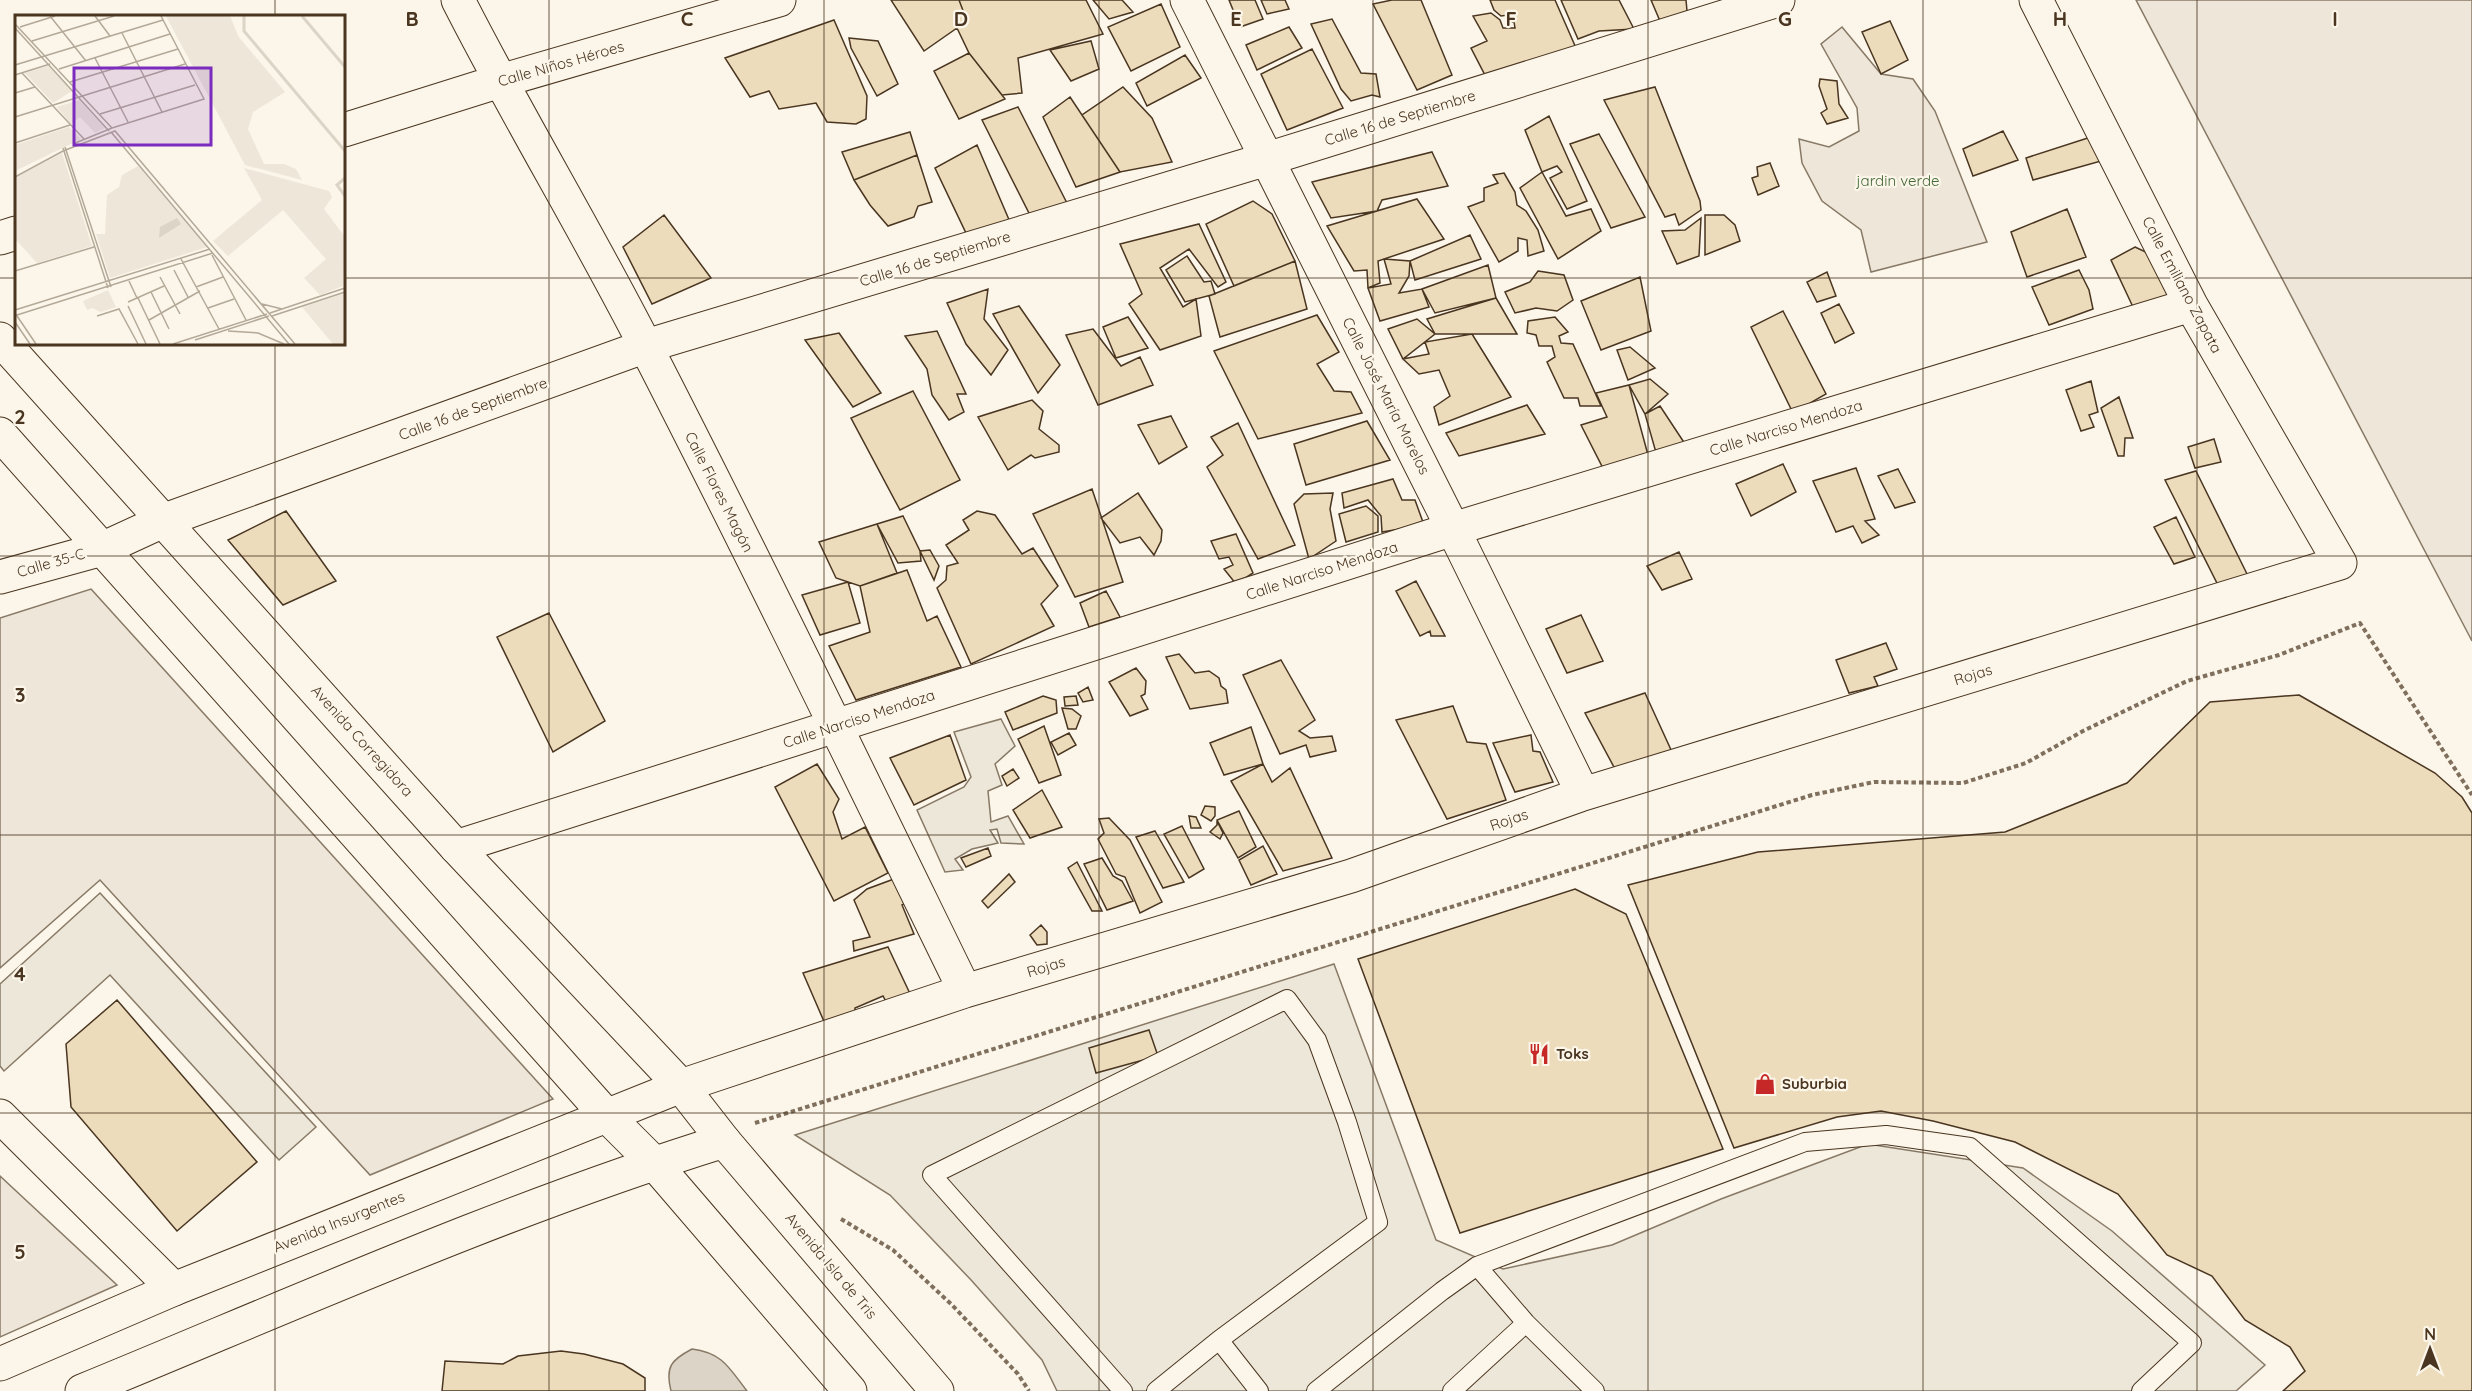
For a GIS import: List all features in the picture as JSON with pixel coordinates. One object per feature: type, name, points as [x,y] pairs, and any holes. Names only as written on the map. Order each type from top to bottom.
[{"type":"street","name":"Calle Flores Magón","points":[[458,0],[646,346],[965,991]]},
{"type":"street","name":"Calle Niños Héroes","points":[[345,130],[500,81],[779,0]]},
{"type":"street","name":"Calle José María Morelos","points":[[1187,0],[1453,529],[1583,794]]},
{"type":"street","name":"Calle 16 de Septiembre","points":[[102,549],[165,520],[646,346],[1267,159],[1778,0]]},
{"type":"street","name":"Calle Emiliano Zapata","points":[[2036,0],[2190,305],[2340,563]]},
{"type":"street","points":[[0,238],[15,233]]},
{"type":"street","name":"Calle Narciso Mendoza","points":[[456,847],[1453,529],[2190,305]]},
{"type":"street","name":"Avenida Corregidora","points":[[0,339],[165,520],[456,847],[681,1086],[736,1133]]},
{"type":"street","points":[[0,434],[606,1115],[654,1163],[850,1391]]},
{"type":"street","name":"Calle 35-C","points":[[0,577],[102,549]]},
{"type":"street","name":"Rojas","points":[[681,1086],[965,991],[1351,876],[1583,794],[2340,563]]},
{"type":"street","name":"Avenida Insurgentes","points":[[0,1364],[174,1289],[681,1086]]},
{"type":"street","points":[[0,1116],[174,1289]]},
{"type":"street","points":[[82,1391],[484,1226],[736,1133]]},
{"type":"street","name":"Avenida Isla de Tris","points":[[736,1133],[937,1391]]},
{"type":"lane","points":[[1123,1391],[932,1175],[1287,999],[1317,1040],[1347,1122],[1378,1222],[1219,1340],[1156,1391]]},
{"type":"lane","points":[[1316,1391],[1477,1266],[1805,1142],[1886,1134],[1970,1147],[2192,1343],[2141,1391]]},
{"type":"lane","points":[[1477,1266],[1587,1388]]},
{"type":"lane","points":[[1452,1391],[1526,1323]]},
{"type":"lane","points":[[1219,1340],[1259,1391]]},
{"type":"path","points":[[736,1133],[1812,795],[1874,782],[1963,783],[2026,763],[2083,730],[2187,681],[2279,655],[2360,623],[2472,795]]},
{"type":"path","points":[[832,1213],[893,1250],[951,1304],[1018,1374],[1029,1391]]},
{"type":"green space","points":[[2136,0],[2472,0],[2472,641]]},
{"type":"green space","name":"jardin verde","points":[[1842,27],[1881,74],[1913,79],[1935,111],[1987,242],[1871,272],[1861,230],[1822,201],[1802,163],[1799,139],[1829,147],[1859,131],[1857,108],[1821,44]]},
{"type":"green space","points":[[91,589],[553,1099],[370,1175],[100,880],[0,968],[0,618]]},
{"type":"green space","points":[[0,1176],[117,1285],[0,1337]]},
{"type":"shaded area","points":[[1001,719],[1015,746],[995,764],[1002,785],[988,791],[991,822],[1008,816],[1024,844],[1001,843],[997,829],[990,830],[998,843],[972,849],[955,859],[963,870],[945,872],[917,810],[964,787],[971,777],[954,732]]},
{"type":"shaded area","points":[[100,893],[316,1127],[279,1160],[110,975],[4,1071],[0,1066],[0,984]]},
{"type":"shaded area","points":[[1334,964],[1436,1240],[1503,1269],[1612,1245],[1721,1199],[1868,1144],[2023,1168],[2112,1231],[2265,1365],[2236,1391],[1057,1391],[1042,1360],[972,1281],[890,1195],[795,1135]]},
{"type":"shaded area","points":[[692,1349],[718,1358],[747,1391],[671,1391],[669,1370],[671,1365]]},
{"type":"building","points":[[891,0],[959,0],[967,21],[924,51]]},
{"type":"building","points":[[959,0],[1086,0],[1103,34],[1018,58],[1022,93],[1002,95],[969,53],[957,28],[967,21]]},
{"type":"building","points":[[1093,0],[1122,0],[1133,12],[1109,19]]},
{"type":"building","points":[[1229,0],[1255,0],[1263,19],[1240,27]]},
{"type":"building","points":[[1261,0],[1285,0],[1289,9],[1267,14]]},
{"type":"building","points":[[1392,0],[1421,0],[1452,75],[1417,90],[1373,4]]},
{"type":"building","points":[[1490,0],[1555,0],[1576,48],[1486,77],[1471,48],[1487,41],[1473,16],[1491,13],[1500,20],[1503,28],[1515,28],[1514,22],[1508,22],[1508,15],[1501,16],[1494,10]]},
{"type":"building","points":[[1561,0],[1619,0],[1634,29],[1599,31],[1578,39]]},
{"type":"building","points":[[1651,0],[1686,0],[1687,11],[1660,21]]},
{"type":"building","points":[[1161,4],[1180,47],[1131,71],[1108,27]]},
{"type":"building","points":[[1332,19],[1361,73],[1376,74],[1380,97],[1372,95],[1351,101],[1341,89],[1311,24]]},
{"type":"building","points":[[834,20],[867,96],[866,119],[856,124],[827,122],[816,103],[779,109],[769,91],[750,97],[725,58]]},
{"type":"building","points":[[1890,21],[1908,60],[1881,74],[1862,32]]},
{"type":"building","points":[[1289,27],[1302,48],[1257,70],[1246,45]]},
{"type":"building","points":[[849,38],[878,41],[898,84],[877,96],[851,48]]},
{"type":"building","points":[[1091,41],[1099,69],[1071,81],[1050,50]]},
{"type":"building","points":[[1312,49],[1343,108],[1287,130],[1261,74]]},
{"type":"building","points":[[969,53],[1005,99],[959,119],[934,71]]},
{"type":"building","points":[[1185,55],[1201,78],[1147,106],[1136,83]]},
{"type":"building","points":[[1820,79],[1837,81],[1839,104],[1848,118],[1827,124],[1821,113],[1827,109],[1819,86]]},
{"type":"building","points":[[1123,87],[1152,118],[1172,162],[1120,172],[1082,115]]},
{"type":"building","points":[[1655,87],[1700,201],[1701,210],[1679,225],[1675,214],[1665,217],[1604,100]]},
{"type":"building","points":[[1070,97],[1120,172],[1076,187],[1043,117]]},
{"type":"building","points":[[1018,107],[1070,209],[1033,221],[982,120]]},
{"type":"building","points":[[1549,116],[1587,201],[1567,209],[1550,178],[1562,172],[1557,166],[1542,172],[1525,130]]},
{"type":"building","points":[[2003,131],[2018,160],[1973,176],[1963,149]]},
{"type":"building","points":[[910,132],[917,155],[854,180],[842,152]]},
{"type":"building","points":[[1599,134],[1645,217],[1611,228],[1570,144]]},
{"type":"building","points":[[2094,136],[2101,161],[2033,180],[2026,158]]},
{"type":"building","points":[[977,145],[1010,222],[966,233],[935,168]]},
{"type":"building","points":[[1432,152],[1448,186],[1382,200],[1377,211],[1331,218],[1312,182]]},
{"type":"building","points":[[917,155],[932,202],[918,206],[914,217],[888,226],[870,205],[854,180]]},
{"type":"building","points":[[1770,163],[1779,186],[1758,195],[1752,178],[1758,176],[1757,167]]},
{"type":"building","points":[[1542,172],[1566,216],[1591,209],[1601,231],[1558,259],[1520,188]]},
{"type":"building","points":[[1504,173],[1515,192],[1517,205],[1526,211],[1538,230],[1544,251],[1528,256],[1527,240],[1518,238],[1518,251],[1499,262],[1468,207],[1484,201],[1484,188],[1498,183],[1493,175]]},
{"type":"building","points":[[1417,199],[1444,239],[1378,261],[1380,283],[1368,288],[1367,270],[1354,271],[1327,226]]},
{"type":"building","points":[[1253,201],[1272,214],[1295,261],[1234,286],[1206,224]]},
{"type":"building","points":[[2067,209],[2086,257],[2027,277],[2011,232]]},
{"type":"building","points":[[664,215],[711,278],[652,304],[623,247]]},
{"type":"building","points":[[1705,215],[1724,215],[1735,225],[1740,241],[1705,255]]},
{"type":"building","points":[[1701,218],[1699,256],[1677,264],[1662,231],[1685,230]]},
{"type":"building","points":[[1199,224],[1226,282],[1218,287],[1189,249],[1160,268],[1183,307],[1196,299],[1201,336],[1160,350],[1129,304],[1142,294],[1120,244]]},
{"type":"building","points":[[1470,235],[1481,259],[1415,280],[1410,261]]},
{"type":"building","points":[[2135,247],[2150,254],[2171,303],[2133,307],[2111,260]]},
{"type":"building","points":[[1187,256],[1204,282],[1211,281],[1215,294],[1185,302],[1166,270]]},
{"type":"building","points":[[1384,259],[1410,261],[1409,276],[1399,293],[1422,289],[1429,307],[1380,321],[1368,288],[1391,284]]},
{"type":"building","points":[[1295,261],[1307,309],[1220,337],[1209,296]]},
{"type":"building","points":[[1488,265],[1496,298],[1435,313],[1422,289]]},
{"type":"building","points":[[2079,270],[2089,290],[2093,309],[2049,325],[2032,287]]},
{"type":"building","points":[[1538,271],[1564,275],[1573,300],[1557,311],[1536,308],[1515,313],[1505,292],[1530,282]]},
{"type":"building","points":[[1827,272],[1836,296],[1817,302],[1807,282]]},
{"type":"building","points":[[1640,277],[1651,331],[1601,350],[1581,301]]},
{"type":"building","points":[[988,289],[984,319],[1008,350],[991,375],[966,344],[947,303]]},
{"type":"building","points":[[1496,298],[1517,334],[1435,334],[1427,319]]},
{"type":"building","points":[[1839,304],[1854,333],[1835,343],[1821,313]]},
{"type":"building","points":[[1019,306],[1060,365],[1038,393],[993,314]]},
{"type":"building","points":[[1783,311],[1826,394],[1793,413],[1751,327]]},
{"type":"building","points":[[1317,315],[1339,352],[1317,364],[1334,391],[1351,392],[1362,413],[1258,439],[1214,351]]},
{"type":"building","points":[[1128,317],[1148,348],[1116,358],[1103,327]]},
{"type":"building","points":[[1555,317],[1568,332],[1559,336],[1561,343],[1573,344],[1601,406],[1580,406],[1578,398],[1564,398],[1547,362],[1555,357],[1552,346],[1539,346],[1536,335],[1527,333],[1528,321]]},
{"type":"building","points":[[1417,319],[1435,334],[1403,359],[1388,329]]},
{"type":"building","points":[[1093,329],[1121,366],[1140,357],[1153,385],[1098,405],[1066,335]]},
{"type":"building","points":[[937,331],[966,394],[957,394],[964,412],[949,420],[932,395],[927,369],[905,336]]},
{"type":"building","points":[[839,333],[881,393],[853,407],[805,340]]},
{"type":"building","points":[[1472,334],[1511,397],[1439,425],[1434,407],[1450,396],[1439,370],[1419,374],[1403,359],[1429,354],[1425,342]]},
{"type":"building","points":[[1630,347],[1655,368],[1628,380],[1617,350]]},
{"type":"building","points":[[1650,379],[1668,394],[1645,414],[1629,385]]},
{"type":"building","points":[[2091,381],[2098,412],[2089,415],[2094,427],[2081,431],[2066,390]]},
{"type":"building","points":[[1629,385],[1651,466],[1608,478],[1581,425],[1607,417],[1596,393]]},
{"type":"building","points":[[913,391],[960,480],[900,510],[851,418]]},
{"type":"building","points":[[2119,397],[2133,438],[2125,438],[2124,456],[2118,456],[2101,408]]},
{"type":"building","points":[[1032,400],[1043,411],[1039,429],[1059,445],[1059,452],[1035,458],[1031,455],[1008,470],[978,417]]},
{"type":"building","points":[[1527,405],[1545,434],[1459,456],[1446,433]]},
{"type":"building","points":[[1660,406],[1689,450],[1659,463],[1645,414]]},
{"type":"building","points":[[1171,416],[1187,447],[1159,464],[1138,425]]},
{"type":"building","points":[[1367,421],[1390,460],[1306,485],[1294,444]]},
{"type":"building","points":[[1238,423],[1295,545],[1258,559],[1207,467],[1223,455],[1211,437]]},
{"type":"building","points":[[2214,439],[2221,462],[2195,468],[2188,447]]},
{"type":"building","points":[[1783,464],[1796,492],[1751,516],[1736,484]]},
{"type":"building","points":[[1856,468],[1875,519],[1865,521],[1879,535],[1862,543],[1853,526],[1836,532],[1813,481]]},
{"type":"building","points":[[1898,469],[1915,502],[1895,508],[1878,476]]},
{"type":"building","points":[[2196,471],[2252,584],[2223,595],[2165,480]]},
{"type":"building","points":[[1393,479],[1402,500],[1415,500],[1424,525],[1382,532],[1381,516],[1368,500],[1344,508],[1342,493]]},
{"type":"building","points":[[1092,489],[1123,582],[1075,597],[1033,514]]},
{"type":"building","points":[[1138,493],[1162,530],[1161,541],[1154,555],[1140,537],[1120,543],[1101,518]]},
{"type":"building","points":[[1333,493],[1330,509],[1336,541],[1309,559],[1294,504],[1304,494]]},
{"type":"building","points":[[1366,506],[1378,516],[1378,532],[1346,542],[1339,514]]},
{"type":"building","points":[[286,511],[336,581],[283,605],[228,540]]},
{"type":"building","points":[[977,511],[995,515],[1022,554],[1033,548],[1058,586],[1041,604],[1054,626],[971,664],[937,588],[946,580],[947,566],[958,563],[946,545],[969,530],[963,520]]},
{"type":"building","points":[[903,516],[920,551],[921,561],[898,563],[877,524]]},
{"type":"building","points":[[2176,517],[2195,557],[2174,564],[2154,527]]},
{"type":"building","points":[[877,524],[897,573],[860,586],[836,578],[819,542]]},
{"type":"building","points":[[1236,534],[1253,573],[1236,584],[1224,569],[1233,565],[1229,557],[1219,559],[1211,541]]},
{"type":"building","points":[[930,550],[939,566],[934,580],[920,551]]},
{"type":"building","points":[[1679,552],[1692,579],[1662,590],[1647,566]]},
{"type":"building","points":[[907,570],[927,621],[937,616],[961,667],[856,700],[829,646],[870,632],[860,586]]},
{"type":"building","points":[[1416,581],[1445,636],[1431,636],[1430,631],[1420,636],[1396,591]]},
{"type":"building","points":[[848,582],[860,623],[820,635],[802,595]]},
{"type":"building","points":[[1106,591],[1120,617],[1089,627],[1080,603]]},
{"type":"building","points":[[549,613],[605,721],[553,752],[497,637]]},
{"type":"building","points":[[1581,615],[1603,661],[1567,673],[1546,629]]},
{"type":"building","points":[[1886,643],[1897,669],[1874,677],[1878,686],[1849,693],[1836,660]]},
{"type":"building","points":[[1179,654],[1195,673],[1209,671],[1219,678],[1221,686],[1226,690],[1228,703],[1190,709],[1166,657]]},
{"type":"building","points":[[1281,660],[1315,720],[1299,731],[1310,738],[1332,736],[1336,751],[1310,757],[1306,745],[1280,754],[1243,675]]},
{"type":"building","points":[[1136,668],[1146,681],[1145,694],[1141,696],[1148,709],[1130,716],[1109,682]]},
{"type":"building","points":[[1088,687],[1093,700],[1083,702],[1078,693]]},
{"type":"building","points":[[1645,693],[1672,752],[1615,769],[1585,713]]},
{"type":"building","points":[[2299,695],[2435,773],[2462,797],[2472,813],[2472,1391],[2283,1391],[2305,1371],[2290,1347],[2245,1320],[2212,1276],[2167,1255],[2118,1194],[2015,1142],[1933,1121],[1881,1111],[1837,1117],[1734,1148],[1628,885],[1758,852],[2005,832],[2127,783],[2210,702]]},
{"type":"building","points":[[1043,696],[1056,700],[1057,713],[1013,730],[1005,712]]},
{"type":"building","points":[[1076,696],[1078,705],[1065,706],[1064,697]]},
{"type":"building","points":[[1453,706],[1467,742],[1486,744],[1506,800],[1447,819],[1396,720]]},
{"type":"building","points":[[1062,708],[1072,709],[1081,716],[1076,729],[1068,729]]},
{"type":"building","points":[[1044,726],[1061,775],[1039,783],[1018,739]]},
{"type":"building","points":[[1251,727],[1263,764],[1224,775],[1210,743]]},
{"type":"building","points":[[1069,733],[1076,745],[1058,755],[1051,742]]},
{"type":"building","points":[[950,735],[966,780],[914,805],[890,758]]},
{"type":"building","points":[[1531,735],[1533,751],[1540,752],[1553,782],[1515,792],[1493,743]]},
{"type":"building","points":[[817,764],[839,799],[833,812],[842,839],[865,827],[888,873],[834,901],[775,787]]},
{"type":"building","points":[[1263,764],[1272,782],[1290,768],[1332,858],[1283,871],[1231,781]]},
{"type":"building","points":[[1013,769],[1019,778],[1007,786],[1002,776]]},
{"type":"building","points":[[1042,790],[1062,827],[1030,838],[1013,810]]},
{"type":"building","points":[[1205,806],[1215,807],[1215,816],[1211,821],[1201,815]]},
{"type":"building","points":[[1239,811],[1256,847],[1238,858],[1217,820]]},
{"type":"building","points":[[1189,816],[1196,817],[1201,828],[1191,828]]},
{"type":"building","points":[[1109,818],[1130,840],[1162,902],[1140,913],[1125,877],[1116,874],[1098,839],[1104,833],[1099,819]]},
{"type":"building","points":[[1217,821],[1223,833],[1220,839],[1210,832],[1217,825]]},
{"type":"building","points":[[1182,826],[1204,869],[1189,878],[1164,834]]},
{"type":"building","points":[[1155,831],[1184,882],[1163,888],[1136,837]]},
{"type":"building","points":[[1263,846],[1277,874],[1251,885],[1239,860]]},
{"type":"building","points":[[988,848],[991,856],[966,867],[961,858]]},
{"type":"building","points":[[1102,858],[1113,876],[1122,881],[1133,901],[1107,910],[1084,864]]},
{"type":"building","points":[[1077,862],[1102,911],[1092,911],[1068,868]]},
{"type":"building","points":[[1009,874],[1015,882],[988,908],[982,901]]},
{"type":"building","points":[[902,876],[915,899],[902,905],[914,934],[854,951],[853,941],[870,937],[854,900],[867,889]]},
{"type":"building","name":"Toks","points":[[1575,889],[1626,914],[1723,1149],[1460,1233],[1358,959]]},
{"type":"building","points":[[1041,925],[1047,932],[1047,944],[1037,945],[1030,935]]},
{"type":"building","points":[[888,947],[913,1000],[889,1007],[883,996],[855,1008],[855,1018],[829,1033],[803,973]]},
{"type":"building","points":[[117,1000],[257,1162],[177,1231],[71,1107],[66,1044]]},
{"type":"building","points":[[1149,1030],[1158,1056],[1096,1073],[1089,1048]]},
{"type":"building","points":[[561,1351],[623,1364],[645,1378],[645,1391],[442,1391],[445,1361],[503,1364],[518,1356]]},
{"type":"place","name":"Toks","points":[[1539,1054]]},
{"type":"place","name":"Suburbia","points":[[1765,1084]]}]
